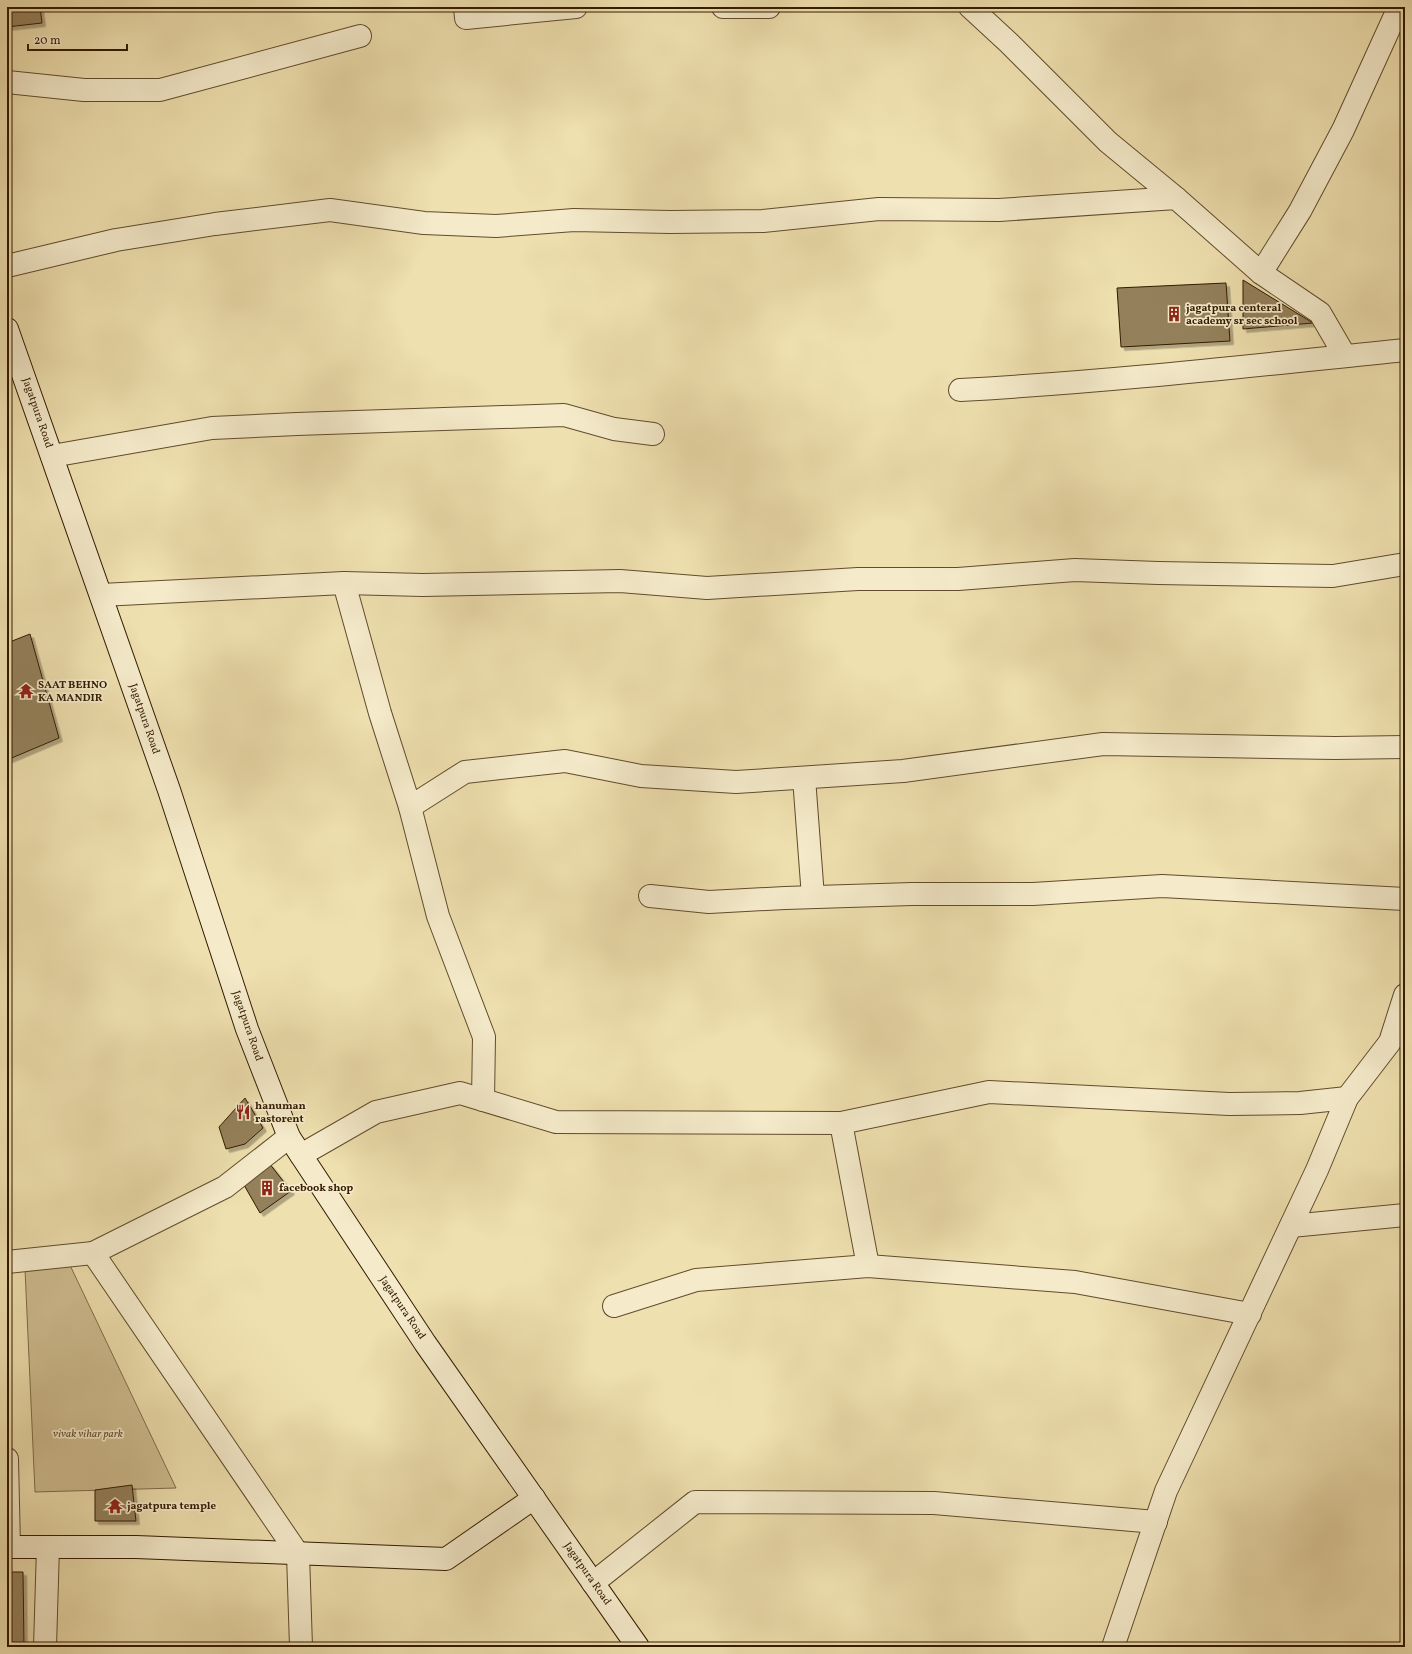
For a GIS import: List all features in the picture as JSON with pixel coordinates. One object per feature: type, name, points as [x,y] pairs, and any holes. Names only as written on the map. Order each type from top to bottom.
[{"type":"street","points":[[465,7],[466,18],[576,7]]},
{"type":"street","points":[[723,7],[769,7]]},
{"type":"street","points":[[970,7],[1009,43],[1108,142],[1176,198],[1261,273],[1320,313],[1345,356]]},
{"type":"street","points":[[1261,273],[1300,210],[1343,130],[1400,7]]},
{"type":"street","points":[[7,82],[84,90],[160,90],[360,36]]},
{"type":"street","points":[[7,266],[116,240],[215,224],[330,210],[424,223],[496,226],[574,220],[670,222],[763,221],[879,209],[998,210],[1176,198]]},
{"type":"street","name":"Jagatpura Road","points":[[7,329],[169,790],[247,1029],[289,1137],[425,1343],[638,1647]]},
{"type":"street","points":[[960,390],[1038,386],[1120,379],[1405,350]]},
{"type":"street","points":[[52,456],[212,428],[297,424],[564,416],[614,429],[654,434]]},
{"type":"street","points":[[101,595],[344,583],[423,585],[620,581],[707,588],[858,579],[958,579],[1075,570],[1333,576],[1405,564]]},
{"type":"street","points":[[344,583],[380,713],[410,807],[438,916],[484,1038],[483,1100]]},
{"type":"street","points":[[410,807],[465,772],[566,761],[641,776],[736,782],[903,771],[1103,744],[1334,748],[1405,746]]},
{"type":"street","points":[[804,778],[813,897]]},
{"type":"street","points":[[650,896],[709,902],[912,894],[1033,894],[1162,886],[1405,899]]},
{"type":"street","points":[[1113,1647],[1166,1491],[1317,1170],[1347,1098],[1390,1042],[1405,994]]},
{"type":"street","points":[[301,1155],[376,1112],[460,1093],[556,1122],[841,1123],[990,1092],[1229,1104],[1300,1103],[1347,1098]]},
{"type":"street","points":[[841,1123],[868,1266]]},
{"type":"street","points":[[7,1262],[93,1253],[225,1187],[289,1137]]},
{"type":"street","points":[[1291,1226],[1405,1215]]},
{"type":"street","points":[[93,1253],[298,1554],[301,1647]]},
{"type":"street","points":[[614,1306],[696,1280],[868,1266],[1075,1282],[1250,1314]]},
{"type":"street","points":[[7,1459],[8,1547],[136,1547],[446,1559],[534,1498]]},
{"type":"street","points":[[593,1583],[695,1502],[934,1503],[1156,1522]]},
{"type":"street","points":[[45,1647],[48,1547]]},
{"type":"green space","name":"vivak vihar park","points":[[68,1261],[176,1488],[35,1492],[25,1269]]},
{"type":"building","points":[[7,7],[40,7],[42,23],[7,27]]},
{"type":"building","points":[[1243,280],[1313,323],[1243,329]]},
{"type":"building","name":"jagatpura centeral academy sr sec school","points":[[1226,283],[1230,341],[1121,347],[1117,288]]},
{"type":"building","name":"SAAT BEHNO KA MANDIR","points":[[30,634],[59,738],[7,760],[7,643]]},
{"type":"building","name":"hanuman rastorent","points":[[245,1098],[263,1128],[245,1144],[226,1149],[219,1127]]},
{"type":"building","name":"facebook shop","points":[[269,1163],[291,1191],[260,1213],[244,1185]]},
{"type":"building","name":"jagatpura temple","points":[[132,1485],[136,1521],[95,1521],[95,1490]]},
{"type":"building","points":[[7,1572],[23,1572],[24,1647],[7,1647]]},
{"type":"place","name":"jagatpura centeral academy sr sec school","points":[[1174,314]]},
{"type":"place","name":"SAAT BEHNO KA MANDIR","points":[[26,691]]},
{"type":"place","name":"hanuman rastorent","points":[[243,1112]]},
{"type":"place","name":"facebook shop","points":[[267,1188]]},
{"type":"place","name":"jagatpura temple","points":[[115,1506]]}]
